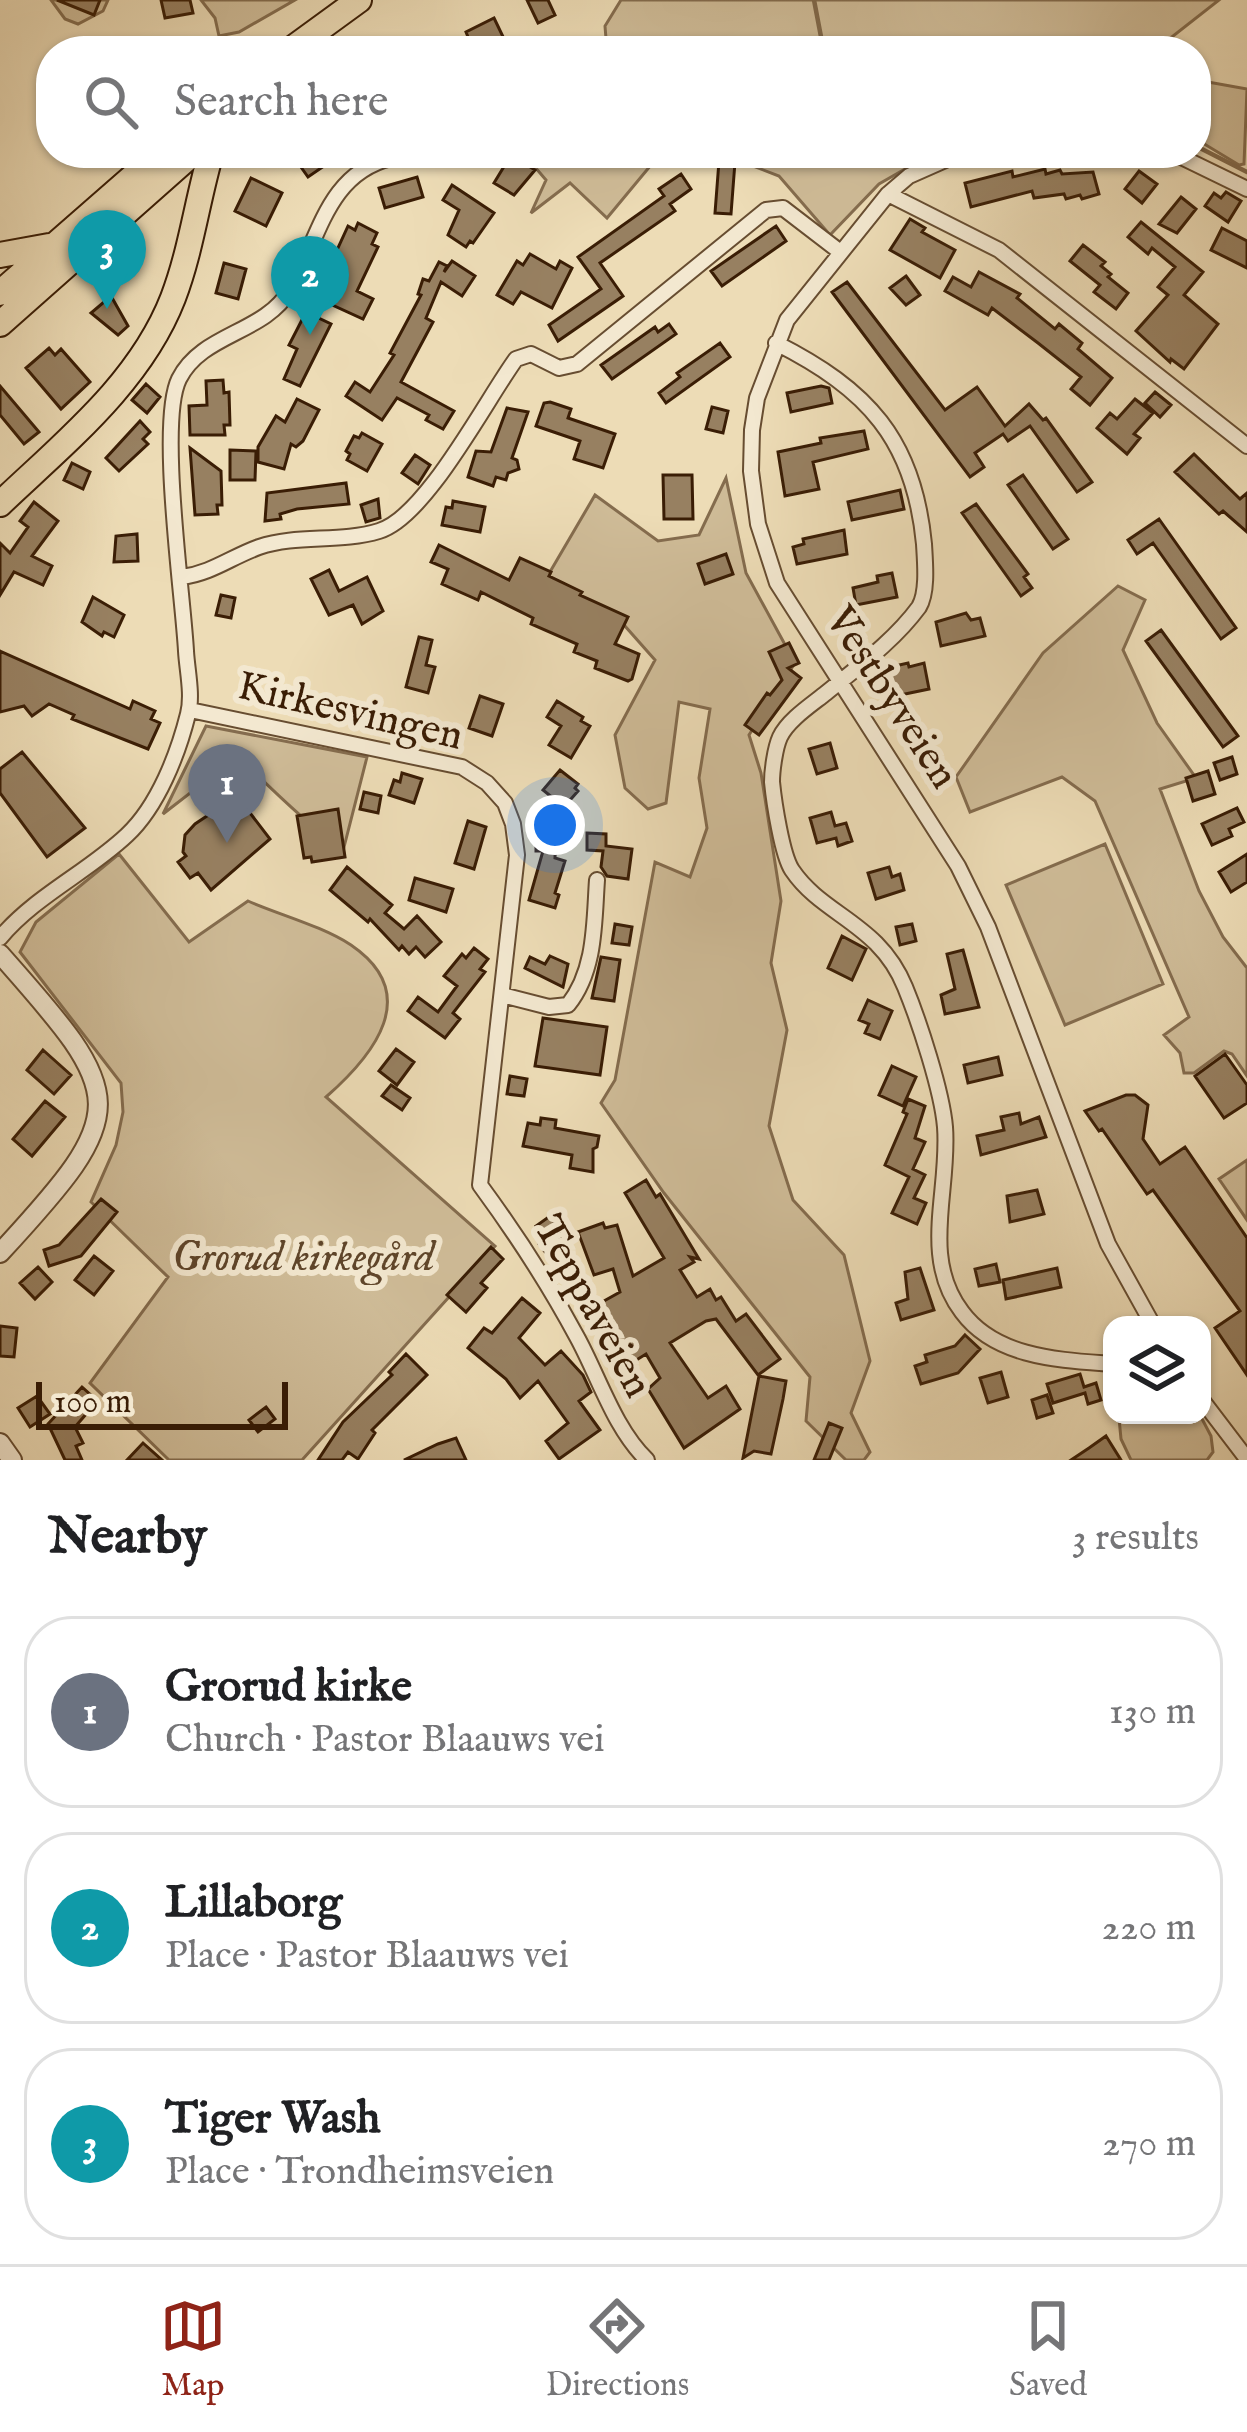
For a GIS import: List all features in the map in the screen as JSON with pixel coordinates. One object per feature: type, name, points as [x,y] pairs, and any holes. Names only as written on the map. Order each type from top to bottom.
[{"type":"highway","points":[[312,36],[359,0]]},
{"type":"highway","points":[[317,36],[327,26]]},
{"type":"highway","points":[[0,293],[143,168]]},
{"type":"highway","points":[[0,324],[176,168]]},
{"type":"highway","points":[[0,504],[115,392],[152,340],[183,269],[207,168]]},
{"type":"highway","points":[[0,255],[57,244]]},
{"type":"street","points":[[0,938],[128,834],[152,803],[190,710],[173,506],[176,386],[207,349],[262,320],[279,305],[293,285],[324,213],[350,180],[371,168]]},
{"type":"street","name":"Vestbyveien","points":[[928,168],[888,194],[801,298],[776,343],[757,398],[752,430],[751,471],[758,524],[777,583],[958,866],[988,927],[1108,1244],[1148,1316]]},
{"type":"street","points":[[1204,168],[1247,189]]},
{"type":"street","points":[[888,194],[999,250],[1247,446]]},
{"type":"street","points":[[182,577],[208,573],[261,547],[354,537],[388,528],[412,509],[473,426],[515,358],[531,354],[559,368],[577,364],[766,210],[783,208],[839,251]]},
{"type":"street","points":[[776,343],[826,368],[854,390],[902,455],[921,509],[923,601],[897,634],[800,714],[780,737],[772,779],[789,866],[803,883],[874,938],[906,989],[945,1123],[937,1253],[942,1280],[962,1312],[979,1330],[1011,1348],[1035,1356],[1103,1363]]},
{"type":"street","name":"Kirkesvingen","points":[[190,710],[449,761],[487,783],[509,813],[517,855],[480,1185]]},
{"type":"street","points":[[502,995],[549,1007],[562,1007],[575,996],[590,954],[597,880]]},
{"type":"street","points":[[0,954],[75,1040],[92,1068],[98,1098],[94,1133],[79,1163],[0,1253]]},
{"type":"street","name":"Teppaveien","points":[[480,1185],[522,1241],[577,1336],[623,1430],[647,1460]]},
{"type":"street","points":[[1211,1414],[1240,1458]]},
{"type":"street","points":[[0,1443],[11,1460]]},
{"type":"green space","points":[[51,0],[108,0],[103,11],[78,24],[65,19]]},
{"type":"green space","points":[[201,0],[295,0],[239,32],[219,36],[215,18]]},
{"type":"green space","points":[[621,0],[1219,0],[1173,36],[606,36],[605,26]]},
{"type":"green space","points":[[1211,83],[1247,89],[1244,164],[1211,148]]},
{"type":"green space","points":[[536,168],[649,168],[607,218],[570,183],[531,213],[546,180]]},
{"type":"green space","points":[[758,168],[907,168],[879,184],[830,235],[779,176]]},
{"type":"green space","points":[[726,478],[746,573],[795,663],[749,735],[761,773],[781,901],[771,963],[787,1030],[769,1126],[793,1200],[844,1255],[870,1361],[851,1413],[870,1452],[864,1460],[846,1460],[806,1421],[810,1377],[664,1193],[601,1103],[615,1080],[655,862],[690,877],[707,828],[699,778],[710,709],[679,702],[666,803],[648,809],[625,788],[615,735],[655,660],[624,625],[547,577],[595,495],[658,541],[699,535]]},
{"type":"green space","points":[[1118,586],[1145,600],[1123,650],[1157,723],[1196,778],[1160,789],[1199,891],[1223,937],[1247,968],[1247,1076],[1232,1054],[1224,1051],[1194,1073],[1184,1073],[1180,1053],[1164,1035],[1189,1017],[1095,801],[1062,777],[970,812],[956,777],[1043,653]]},
{"type":"green space","points":[[206,726],[367,757],[343,851],[238,756],[163,814]]},
{"type":"green space","points":[[1105,844],[1163,984],[1065,1025],[1006,885]]},
{"type":"green space","name":"Grorud kirkegård","points":[[119,854],[189,942],[248,901],[340,938],[373,964],[384,984],[384,1024],[360,1062],[326,1097],[495,1246],[302,1460],[169,1460],[90,1383],[168,1277],[91,1202],[116,1145],[123,1112],[121,1083],[20,952],[36,922]]},
{"type":"green space","points":[[1247,1160],[1247,1220],[1219,1179]]},
{"type":"green space","points":[[1120,1424],[1205,1424],[1213,1452],[1207,1460],[1131,1460]]},
{"type":"building","points":[[57,0],[100,0],[94,15]]},
{"type":"building","points":[[161,0],[190,0],[193,13],[165,18]]},
{"type":"building","points":[[527,0],[548,0],[555,15],[538,23]]},
{"type":"building","points":[[494,18],[503,36],[468,36],[466,32]]},
{"type":"building","points":[[503,168],[535,170],[514,195],[494,183]]},
{"type":"building","points":[[718,168],[735,168],[731,214],[715,213]]},
{"type":"building","points":[[1045,169],[1046,174],[1093,172],[1099,194],[1082,199],[1080,195],[1066,199],[1064,194],[1034,198],[1032,191],[971,207],[965,183],[1012,171],[1013,177]]},
{"type":"building","points":[[1139,171],[1157,184],[1142,203],[1125,189]]},
{"type":"building","points":[[681,174],[691,189],[670,204],[675,211],[600,263],[623,296],[558,341],[549,325],[601,289],[578,257],[664,196],[659,189]]},
{"type":"building","points":[[417,177],[423,197],[385,208],[379,188]]},
{"type":"building","points":[[251,178],[282,193],[266,226],[235,211]]},
{"type":"building","points":[[452,185],[494,213],[466,247],[448,235],[459,210],[443,200]]},
{"type":"building","points":[[1226,192],[1241,201],[1228,222],[1205,206],[1214,193],[1221,198]]},
{"type":"building","points":[[1181,197],[1196,209],[1177,233],[1159,224]]},
{"type":"building","points":[[910,219],[925,228],[922,232],[955,250],[940,278],[890,250]]},
{"type":"building","points":[[1141,222],[1203,272],[1184,295],[1218,324],[1184,369],[1136,331],[1168,295],[1158,287],[1175,267],[1152,248],[1148,254],[1128,237]]},
{"type":"building","points":[[358,223],[377,233],[372,244],[378,247],[357,291],[373,299],[363,319],[328,303],[345,267],[332,261],[348,226],[355,230]]},
{"type":"building","points":[[776,226],[786,241],[722,286],[711,271]]},
{"type":"building","points":[[1222,228],[1247,241],[1247,268],[1211,250]]},
{"type":"building","points":[[1083,245],[1105,262],[1101,266],[1111,274],[1108,277],[1128,293],[1116,309],[1094,292],[1100,285],[1070,261]]},
{"type":"building","points":[[530,254],[556,269],[560,261],[572,268],[552,308],[521,292],[513,304],[497,295],[517,261],[523,265]]},
{"type":"building","points":[[452,261],[475,276],[462,296],[441,282],[426,318],[433,322],[401,382],[454,411],[443,429],[426,420],[429,415],[397,398],[382,420],[346,396],[355,382],[370,392],[394,355],[390,353],[421,295],[423,279],[429,281],[439,262],[447,266],[444,272]]},
{"type":"building","points":[[224,263],[246,269],[238,299],[216,293]]},
{"type":"building","points":[[979,272],[1020,294],[1017,298],[1055,329],[1059,324],[1082,343],[1078,349],[1112,378],[1090,405],[1071,389],[1081,377],[1038,343],[992,308],[988,315],[945,291],[953,277],[971,287]]},
{"type":"building","points":[[906,276],[920,295],[906,305],[890,288]]},
{"type":"building","points":[[847,282],[945,410],[977,387],[1005,426],[1029,404],[1046,418],[1092,482],[1077,492],[1030,426],[1008,441],[1003,434],[975,453],[984,467],[970,477],[832,292]]},
{"type":"building","points":[[111,296],[128,326],[118,335],[91,313]]},
{"type":"building","points":[[306,312],[331,324],[300,386],[284,379],[297,349],[289,345]]},
{"type":"building","points":[[669,324],[676,334],[612,379],[601,365],[655,327],[658,332]]},
{"type":"building","points":[[720,343],[730,357],[666,403],[659,393],[680,377],[677,373]]},
{"type":"building","points":[[49,348],[55,355],[61,349],[90,382],[61,409],[26,368]]},
{"type":"building","points":[[223,380],[224,393],[229,392],[230,425],[224,425],[225,435],[190,435],[189,406],[207,405],[206,381]]},
{"type":"building","points":[[146,384],[160,397],[147,413],[132,400]]},
{"type":"building","points":[[0,386],[39,432],[24,444],[0,415]]},
{"type":"building","points":[[829,388],[832,403],[791,412],[787,393]]},
{"type":"building","points":[[1155,392],[1171,405],[1160,417],[1145,403]]},
{"type":"building","points":[[297,399],[319,410],[303,441],[296,447],[291,444],[284,469],[258,462],[258,447],[276,416],[285,422]]},
{"type":"building","points":[[1135,399],[1153,413],[1134,434],[1140,438],[1127,454],[1097,428],[1110,413],[1117,419]]},
{"type":"building","points":[[544,403],[571,409],[568,418],[615,434],[603,468],[574,459],[580,441],[536,426]]},
{"type":"building","points":[[712,407],[728,411],[723,433],[706,429]]},
{"type":"building","points":[[507,408],[528,412],[512,458],[519,469],[508,473],[506,480],[496,477],[493,486],[468,477],[476,451],[491,452]]},
{"type":"building","points":[[140,421],[150,432],[143,439],[148,444],[119,471],[106,458]]},
{"type":"building","points":[[864,431],[868,449],[813,462],[819,489],[785,496],[778,452],[821,443],[820,438]]},
{"type":"building","points":[[362,433],[382,444],[367,471],[347,460],[354,436],[359,438]]},
{"type":"building","points":[[190,448],[221,471],[218,514],[195,515]]},
{"type":"building","points":[[230,450],[256,451],[255,480],[230,480]]},
{"type":"building","points":[[1194,454],[1240,499],[1247,493],[1247,532],[1223,511],[1219,514],[1175,472]]},
{"type":"building","points":[[415,455],[430,465],[418,484],[402,473]]},
{"type":"building","points":[[72,463],[90,472],[83,489],[64,480]]},
{"type":"building","points":[[663,475],[692,475],[693,519],[664,519]]},
{"type":"building","points":[[1023,475],[1068,539],[1053,549],[1008,485]]},
{"type":"building","points":[[346,483],[349,504],[297,509],[280,514],[281,519],[265,521],[267,493]]},
{"type":"building","points":[[900,490],[904,509],[852,520],[848,502]]},
{"type":"building","points":[[378,499],[380,518],[366,522],[361,505]]},
{"type":"building","points":[[453,501],[485,507],[480,532],[442,525],[446,507],[452,508]]},
{"type":"building","points":[[34,502],[58,521],[32,556],[52,566],[43,585],[14,572],[0,595],[0,543],[10,553],[28,527],[20,521]]},
{"type":"building","points":[[976,504],[1028,574],[1024,577],[1032,588],[1021,596],[962,513]]},
{"type":"building","points":[[1159,519],[1236,628],[1221,639],[1153,543],[1137,554],[1128,540]]},
{"type":"building","points":[[844,530],[847,554],[797,564],[793,547],[804,544],[803,539]]},
{"type":"building","points":[[137,534],[138,561],[114,562],[116,536]]},
{"type":"building","points":[[439,545],[509,580],[520,558],[551,572],[549,576],[582,592],[580,595],[628,617],[615,644],[639,654],[632,679],[595,668],[597,661],[574,652],[577,644],[531,624],[533,618],[481,592],[478,600],[442,584],[448,569],[431,562]]},
{"type":"building","points":[[726,554],[733,574],[705,584],[698,564]]},
{"type":"building","points":[[329,570],[339,591],[367,577],[383,611],[362,624],[353,605],[329,615],[311,579]]},
{"type":"building","points":[[892,573],[897,597],[856,605],[853,588]]},
{"type":"building","points":[[221,595],[235,598],[231,618],[216,615]]},
{"type":"building","points":[[93,597],[124,615],[114,637],[104,632],[102,636],[82,622]]},
{"type":"building","points":[[966,613],[971,620],[980,618],[985,636],[941,646],[936,622]]},
{"type":"building","points":[[1161,630],[1238,736],[1223,747],[1146,641]]},
{"type":"building","points":[[419,637],[432,640],[426,665],[435,667],[428,693],[406,687]]},
{"type":"building","points":[[789,643],[799,663],[788,668],[801,678],[759,735],[745,725],[782,680],[769,652]]},
{"type":"building","points":[[0,651],[130,709],[133,701],[155,711],[151,719],[160,723],[148,749],[72,719],[74,715],[49,704],[32,716],[24,706],[0,712]]},
{"type":"building","points":[[908,663],[909,667],[924,663],[929,689],[886,698],[881,673]]},
{"type":"building","points":[[480,696],[503,704],[492,736],[469,728]]},
{"type":"building","points":[[557,701],[590,726],[571,758],[549,745],[561,726],[547,717]]},
{"type":"building","points":[[830,743],[837,768],[817,774],[809,749]]},
{"type":"building","points":[[22,752],[85,828],[47,857],[0,793],[0,769]]},
{"type":"building","points":[[1232,757],[1237,774],[1220,780],[1214,763]]},
{"type":"building","points":[[560,770],[578,784],[578,791],[564,807],[543,790]]},
{"type":"building","points":[[1208,771],[1215,794],[1193,801],[1186,778]]},
{"type":"building","points":[[402,773],[422,779],[414,803],[389,795]]},
{"type":"building","points":[[364,792],[381,796],[378,813],[360,809]]},
{"type":"building","points":[[237,796],[270,839],[211,890],[198,873],[190,878],[178,862],[186,856],[185,835]]},
{"type":"building","points":[[1237,808],[1244,822],[1229,829],[1232,836],[1212,845],[1202,824]]},
{"type":"building","points":[[338,809],[345,857],[312,862],[311,857],[304,858],[297,816]]},
{"type":"building","points":[[831,812],[835,826],[846,823],[852,841],[838,846],[836,838],[817,843],[810,818]]},
{"type":"building","points":[[549,813],[568,813],[568,830],[556,831],[555,858],[565,861],[555,908],[529,900],[543,851],[536,851],[536,836],[547,837]]},
{"type":"building","points":[[468,821],[486,827],[474,869],[455,863]]},
{"type":"building","points":[[587,833],[606,834],[606,846],[632,849],[628,879],[607,876],[601,867],[603,851],[587,850]]},
{"type":"building","points":[[1247,854],[1247,882],[1231,892],[1219,872]]},
{"type":"building","points":[[347,867],[392,905],[385,913],[404,929],[417,916],[441,942],[425,957],[416,947],[409,954],[402,946],[399,950],[370,919],[368,922],[330,890]]},
{"type":"building","points":[[889,867],[892,877],[900,874],[904,890],[876,899],[868,873]]},
{"type":"building","points":[[415,878],[453,889],[446,912],[409,900]]},
{"type":"building","points":[[615,924],[632,927],[629,945],[612,943]]},
{"type":"building","points":[[912,924],[916,941],[900,945],[896,927]]},
{"type":"building","points":[[842,936],[866,949],[852,980],[828,968]]},
{"type":"building","points":[[474,948],[488,959],[480,969],[485,972],[453,1013],[460,1019],[445,1038],[408,1011],[418,997],[438,1012],[457,986],[444,976],[462,954],[466,958]]},
{"type":"building","points":[[963,950],[979,1007],[945,1014],[941,995],[955,989],[947,954]]},
{"type":"building","points":[[550,956],[568,964],[563,987],[525,968],[530,957],[545,964]]},
{"type":"building","points":[[601,957],[620,960],[614,1001],[592,998]]},
{"type":"building","points":[[868,1000],[892,1011],[880,1039],[865,1033],[869,1024],[859,1020]]},
{"type":"building","points":[[543,1018],[607,1027],[600,1075],[535,1066]]},
{"type":"building","points":[[396,1049],[414,1062],[397,1085],[379,1071]]},
{"type":"building","points":[[43,1050],[71,1075],[54,1094],[27,1070]]},
{"type":"building","points":[[1225,1054],[1247,1085],[1247,1103],[1224,1118],[1195,1076]]},
{"type":"building","points":[[998,1057],[1002,1075],[968,1083],[964,1065]]},
{"type":"building","points":[[892,1066],[916,1077],[903,1106],[879,1095]]},
{"type":"building","points":[[510,1076],[527,1079],[524,1096],[507,1094]]},
{"type":"building","points":[[391,1085],[410,1098],[402,1110],[382,1096]]},
{"type":"building","points":[[1135,1095],[1148,1105],[1143,1139],[1160,1164],[1185,1147],[1247,1238],[1247,1375],[1215,1328],[1240,1311],[1153,1190],[1147,1194],[1085,1111]]},
{"type":"building","points":[[908,1099],[925,1106],[915,1138],[925,1142],[913,1169],[925,1175],[914,1198],[926,1203],[917,1224],[892,1213],[909,1177],[885,1165],[907,1114],[903,1112]]},
{"type":"building","points":[[45,1101],[65,1117],[32,1156],[13,1139]]},
{"type":"building","points":[[1019,1113],[1021,1124],[1039,1117],[1046,1137],[981,1155],[977,1136],[1004,1130],[1001,1117]]},
{"type":"building","points":[[541,1118],[556,1120],[555,1128],[599,1136],[593,1149],[593,1172],[570,1168],[572,1155],[523,1146],[528,1123],[540,1125]]},
{"type":"building","points":[[646,1180],[656,1197],[660,1194],[699,1259],[690,1257],[694,1262],[680,1270],[697,1297],[710,1289],[736,1321],[746,1314],[780,1359],[758,1375],[716,1319],[670,1343],[708,1398],[726,1386],[740,1409],[684,1448],[648,1389],[660,1378],[646,1354],[630,1364],[595,1306],[620,1292],[613,1269],[594,1275],[578,1232],[603,1223],[605,1228],[617,1225],[633,1276],[664,1258],[625,1193]]},
{"type":"building","points":[[1037,1190],[1044,1214],[1010,1222],[1007,1196]]},
{"type":"building","points":[[101,1199],[117,1212],[81,1256],[49,1266],[44,1250],[59,1245]]},
{"type":"building","points":[[550,1216],[568,1243],[549,1257],[539,1244],[546,1239],[536,1226]]},
{"type":"building","points":[[491,1247],[503,1259],[481,1283],[487,1288],[466,1312],[447,1295]]},
{"type":"building","points":[[94,1256],[113,1271],[94,1295],[75,1280]]},
{"type":"building","points":[[996,1264],[1000,1282],[979,1286],[975,1269]]},
{"type":"building","points":[[38,1267],[52,1282],[35,1299],[20,1283]]},
{"type":"building","points":[[920,1268],[934,1310],[901,1320],[896,1303],[908,1299],[905,1272]]},
{"type":"building","points":[[1057,1268],[1061,1287],[1006,1299],[1003,1280]]},
{"type":"building","points":[[522,1298],[540,1313],[519,1338],[545,1365],[561,1351],[583,1375],[591,1392],[579,1401],[600,1430],[559,1459],[546,1441],[568,1423],[538,1381],[520,1398],[506,1379],[468,1348],[484,1328],[492,1333]]},
{"type":"building","points":[[0,1326],[17,1328],[14,1357],[0,1356]]},
{"type":"building","points":[[965,1335],[980,1349],[958,1373],[921,1384],[915,1366],[927,1362],[925,1355],[955,1346]]},
{"type":"building","points":[[406,1354],[427,1375],[372,1430],[375,1433],[358,1459],[348,1452],[342,1460],[318,1460],[343,1422],[392,1375],[389,1372]]},
{"type":"building","points":[[1001,1372],[1008,1397],[988,1403],[980,1378]]},
{"type":"building","points":[[1080,1374],[1084,1387],[1096,1383],[1101,1400],[1088,1404],[1085,1393],[1053,1403],[1047,1384]]},
{"type":"building","points":[[759,1376],[786,1381],[783,1399],[771,1454],[754,1451],[743,1458]]},
{"type":"building","points":[[82,1387],[93,1397],[75,1427],[83,1443],[76,1446],[82,1460],[65,1460],[48,1424]]},
{"type":"building","points":[[1047,1395],[1053,1413],[1037,1418],[1032,1400]]},
{"type":"building","points":[[37,1396],[50,1414],[30,1427],[18,1408]]},
{"type":"building","points":[[266,1407],[275,1419],[258,1432],[249,1420]]},
{"type":"building","points":[[829,1423],[842,1428],[829,1460],[814,1460]]},
{"type":"building","points":[[1106,1436],[1121,1460],[1071,1460],[1089,1448]]},
{"type":"building","points":[[456,1438],[466,1460],[404,1460],[438,1444]]},
{"type":"building","points":[[143,1443],[162,1460],[127,1460]]},
{"type":"waterway","points":[[814,0],[821,36]]},
{"type":"waterway","points":[[1211,154],[1247,172]]},
{"type":"place","name":"Tiger Wash","points":[[107,309]]},
{"type":"place","name":"Lillaborg","points":[[310,335]]},
{"type":"place","name":"Grorud kirke","points":[[227,843]]}]
